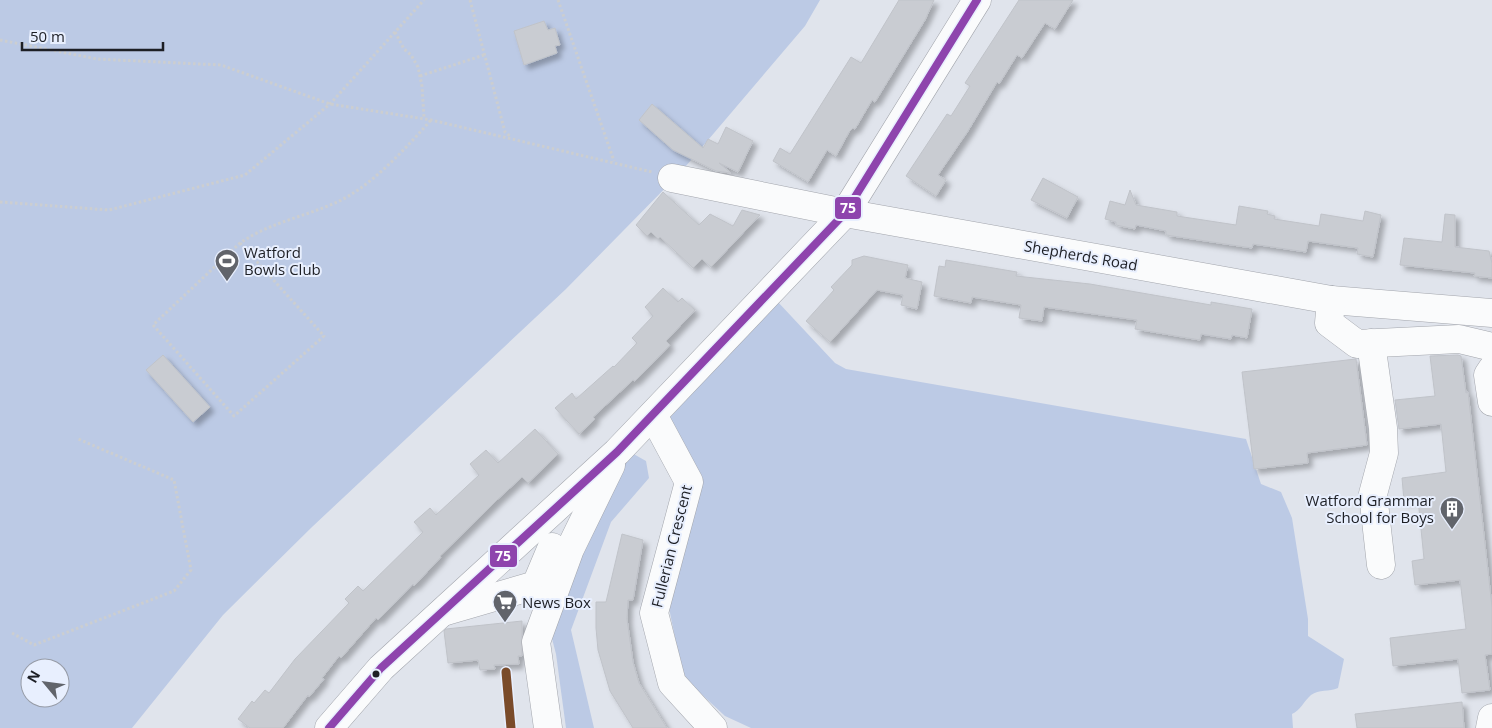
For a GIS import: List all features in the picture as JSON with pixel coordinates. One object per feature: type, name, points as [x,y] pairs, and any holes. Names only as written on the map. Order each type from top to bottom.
[{"type":"street","points":[[329,728],[381,668],[617,452],[845,213],[978,0]]},
{"type":"street","name":"Shepherds Road","points":[[672,178],[845,213],[1331,300],[1492,313]]},
{"type":"street","points":[[1331,300],[1329,323],[1357,344],[1459,339],[1492,347]]},
{"type":"street","points":[[1371,343],[1384,453],[1373,494],[1381,565]]},
{"type":"street","points":[[1492,369],[1488,375],[1492,402]]},
{"type":"street","name":"Fullerian Crescent","points":[[653,415],[689,482],[654,613],[672,683],[713,728]]},
{"type":"street","points":[[548,728],[536,642],[570,549],[617,452]]},
{"type":"street","points":[[442,612],[536,585],[579,486]]},
{"type":"street","points":[[1490,728],[1492,718]]},
{"type":"path","points":[[0,202],[109,210],[245,176],[330,104],[424,0]]},
{"type":"path","points":[[470,0],[505,132],[514,139]]},
{"type":"path","points":[[558,0],[614,162]]},
{"type":"path","points":[[395,32],[404,49],[411,55],[420,76],[424,118]]},
{"type":"path","points":[[0,40],[97,60],[221,65],[330,104],[424,118],[614,162],[672,178]]},
{"type":"path","points":[[420,76],[484,56]]},
{"type":"path","points":[[240,243],[324,336],[234,416],[153,326],[240,243],[255,232],[338,202],[382,169],[411,143],[431,120]]},
{"type":"path","points":[[12,633],[34,645],[174,591],[191,570],[174,480],[78,439]]},
{"type":"shaded area","points":[[0,0],[820,0],[805,26],[680,173],[566,289],[312,527],[223,615],[132,728],[0,728]]},
{"type":"shaded area","points":[[777,301],[835,363],[846,369],[1246,439],[1261,484],[1281,492],[1292,518],[1308,619],[1308,636],[1344,659],[1338,688],[1311,695],[1292,714],[1293,728],[751,728],[725,716],[683,677],[669,608],[699,495],[663,425]]},
{"type":"shaded area","points":[[630,452],[646,461],[649,478],[611,522],[571,630],[594,728],[566,728],[556,654],[549,627],[574,551]]},
{"type":"building","points":[[899,0],[934,0],[925,20],[875,102],[872,100],[855,129],[853,128],[849,132],[836,156],[827,150],[808,182],[773,161],[780,148],[790,154],[851,57],[861,63]]},
{"type":"building","points":[[1019,0],[1073,0],[1055,29],[1045,23],[1022,58],[1017,55],[999,84],[997,82],[968,131],[938,175],[946,180],[936,196],[906,176],[947,114],[951,116],[970,86],[965,83]]},
{"type":"building","points":[[544,21],[548,30],[555,28],[560,45],[555,46],[557,53],[524,65],[514,31]]},
{"type":"building","points":[[652,104],[703,148],[708,139],[718,144],[726,127],[753,141],[738,172],[719,163],[731,173],[716,171],[673,150],[639,120]]},
{"type":"building","points":[[1043,178],[1078,197],[1067,218],[1031,200]]},
{"type":"building","points":[[1130,190],[1136,205],[1177,212],[1177,216],[1236,225],[1239,206],[1268,211],[1267,214],[1275,216],[1274,219],[1319,226],[1321,214],[1363,221],[1365,211],[1381,215],[1373,257],[1357,254],[1358,248],[1308,241],[1306,252],[1253,244],[1252,248],[1166,235],[1166,231],[1136,225],[1135,229],[1116,225],[1116,222],[1105,219],[1110,201],[1125,205]]},
{"type":"building","points":[[663,192],[699,225],[710,214],[733,226],[742,210],[760,215],[711,267],[702,259],[693,268],[660,237],[658,239],[651,232],[647,236],[636,225]]},
{"type":"building","points":[[1445,214],[1455,215],[1455,247],[1489,251],[1492,263],[1492,278],[1474,276],[1475,273],[1400,265],[1404,238],[1442,242]]},
{"type":"building","points":[[864,256],[908,265],[905,278],[922,282],[917,309],[901,305],[903,295],[877,290],[830,342],[806,321],[834,290],[831,287],[852,265],[852,260]]},
{"type":"building","points":[[946,260],[1017,272],[1016,276],[1090,284],[1211,305],[1211,302],[1252,309],[1247,338],[1232,335],[1231,339],[1201,334],[1200,340],[1135,329],[1137,320],[1044,307],[1042,321],[1019,318],[1021,305],[972,297],[971,303],[934,296],[939,266],[945,267]]},
{"type":"building","points":[[663,288],[678,302],[682,298],[695,310],[666,341],[670,345],[635,381],[633,380],[593,417],[595,419],[579,434],[555,408],[572,393],[576,399],[614,367],[637,343],[632,338],[653,316],[645,307]]},
{"type":"building","points":[[163,355],[210,407],[193,422],[146,370]]},
{"type":"building","name":"Watford Grammar School for Boys","points":[[1430,356],[1461,356],[1466,393],[1468,392],[1492,607],[1492,654],[1485,655],[1490,690],[1462,693],[1458,659],[1393,666],[1390,638],[1466,629],[1460,580],[1415,585],[1412,561],[1424,559],[1418,499],[1404,501],[1402,478],[1446,472],[1441,424],[1399,429],[1395,400],[1435,396]]},
{"type":"building","points":[[1356,359],[1367,445],[1307,453],[1308,463],[1254,469],[1242,372]]},
{"type":"building","points":[[535,429],[558,454],[528,483],[522,477],[440,556],[414,586],[413,584],[378,620],[376,618],[341,658],[339,656],[322,678],[324,679],[309,697],[308,695],[283,728],[250,728],[238,719],[252,701],[254,703],[265,690],[269,693],[295,659],[349,603],[345,599],[358,586],[363,591],[423,532],[414,522],[430,508],[436,515],[479,475],[470,464],[486,450],[498,463]]},
{"type":"building","points":[[622,534],[643,540],[633,600],[628,600],[627,619],[633,662],[639,683],[667,728],[633,728],[610,691],[598,650],[596,602],[606,602]]},
{"type":"building","points":[[522,621],[522,656],[518,656],[519,664],[494,665],[495,669],[480,670],[478,660],[448,663],[444,631],[446,629]]},
{"type":"building","points":[[1462,702],[1464,728],[1357,728],[1355,714]]},
{"type":"transit line","name":"75","points":[[329,728],[381,668],[617,452],[845,213],[977,0]]},
{"type":"transit line","points":[[506,672],[511,728]]},
{"type":"place","name":"Watford Bowls Club","points":[[227,282]]},
{"type":"place","name":"Watford Grammar School for Boys","points":[[1452,530]]},
{"type":"place","name":"News Box","points":[[505,623]]}]
